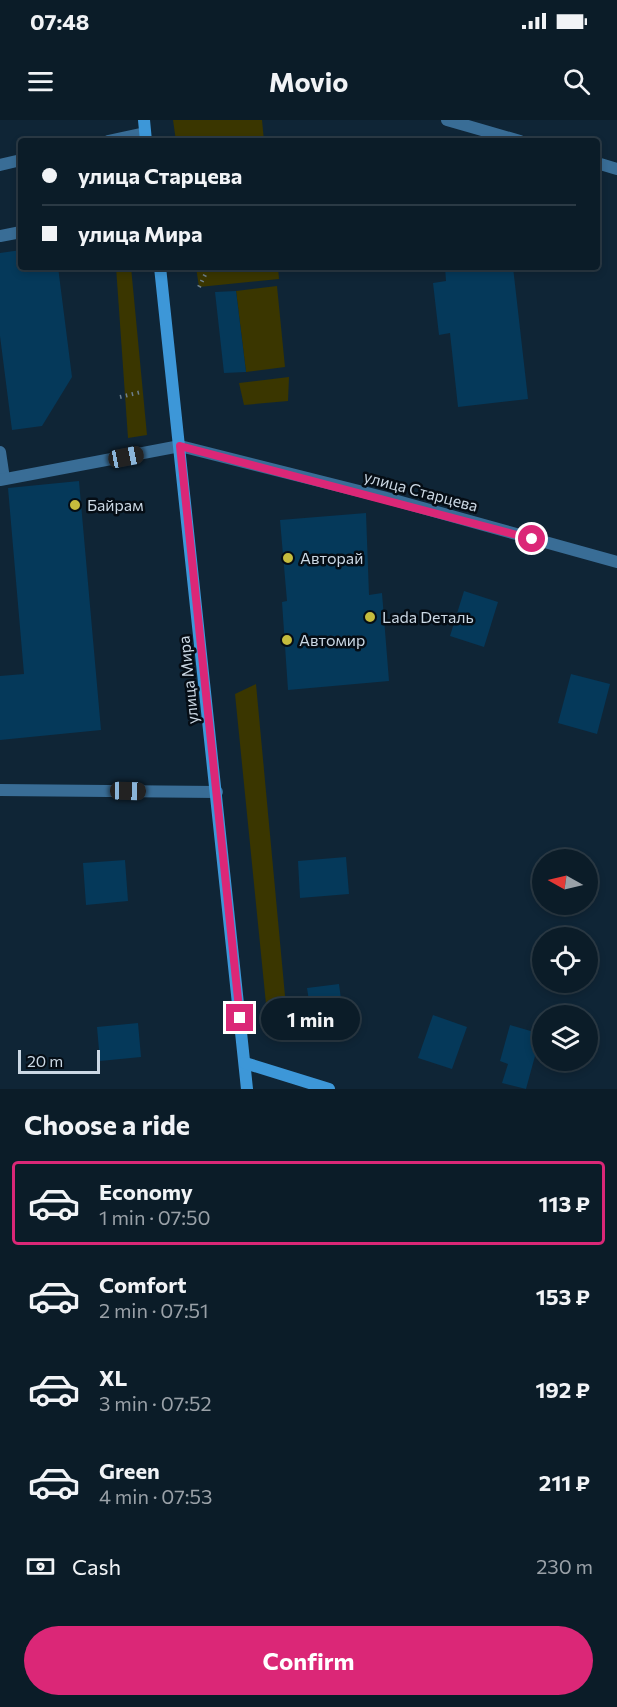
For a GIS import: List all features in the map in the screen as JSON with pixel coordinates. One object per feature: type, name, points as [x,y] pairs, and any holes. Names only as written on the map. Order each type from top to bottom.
[{"type":"main road","name":"улица Мира","points":[[160,270],[248,1089]]},
{"type":"main road","points":[[245,1063],[329,1089]]},
{"type":"street","points":[[447,120],[510,138]]},
{"type":"street","points":[[119,138],[145,131]]},
{"type":"street","points":[[0,165],[18,161]]},
{"type":"street","points":[[600,164],[617,169]]},
{"type":"street","points":[[0,236],[18,233]]},
{"type":"street","points":[[0,452],[2,480],[180,446]]},
{"type":"street","name":"улица Старцева","points":[[180,446],[383,497],[617,562]]},
{"type":"street","points":[[0,790],[217,792]]},
{"type":"path","points":[[199,287],[208,270]]},
{"type":"path","points":[[120,397],[141,392]]},
{"type":"shaded area","points":[[173,120],[262,120],[264,138],[176,138]]},
{"type":"shaded area","points":[[116,270],[131,270],[147,435],[128,438]]},
{"type":"shaded area","points":[[196,270],[278,270],[279,279],[199,287]]},
{"type":"shaded area","points":[[277,286],[285,367],[246,372],[236,291]]},
{"type":"shaded area","points":[[289,377],[288,401],[244,405],[239,383]]},
{"type":"shaded area","points":[[256,684],[288,1028],[267,1014],[235,694]]},
{"type":"building","points":[[18,250],[18,270],[58,270],[72,377],[42,426],[12,430],[0,336],[0,253]]},
{"type":"building","points":[[445,270],[513,270],[528,399],[458,407],[450,333],[439,335],[433,283],[446,281]]},
{"type":"building","points":[[236,291],[246,372],[224,373],[215,292]]},
{"type":"building","points":[[79,481],[101,730],[0,740],[0,676],[24,674],[8,488]]},
{"type":"building","points":[[366,513],[369,595],[382,593],[389,681],[288,690],[282,602],[287,601],[280,520]]},
{"type":"building","points":[[464,591],[498,602],[484,647],[450,636]]},
{"type":"building","points":[[571,674],[610,684],[597,734],[558,723]]},
{"type":"building","points":[[346,857],[349,894],[300,898],[298,861]]},
{"type":"building","points":[[125,860],[128,901],[86,905],[83,863]]},
{"type":"building","points":[[339,984],[344,1022],[313,1027],[307,988]]},
{"type":"building","points":[[433,1015],[467,1027],[452,1069],[418,1058]]},
{"type":"building","points":[[138,1023],[141,1057],[100,1061],[97,1027]]},
{"type":"building","points":[[510,1025],[532,1031],[532,1067],[526,1089],[502,1083],[508,1064],[500,1061]]},
{"type":"place","name":"Байрам","points":[[75,505]]},
{"type":"place","name":"Авторай","points":[[288,558]]},
{"type":"place","name":"Lada Dеталь","points":[[370,617]]},
{"type":"place","name":"Автомир","points":[[287,640]]},
{"type":"route","points":[[240,1018],[180,446],[383,497],[532,539]]}]
